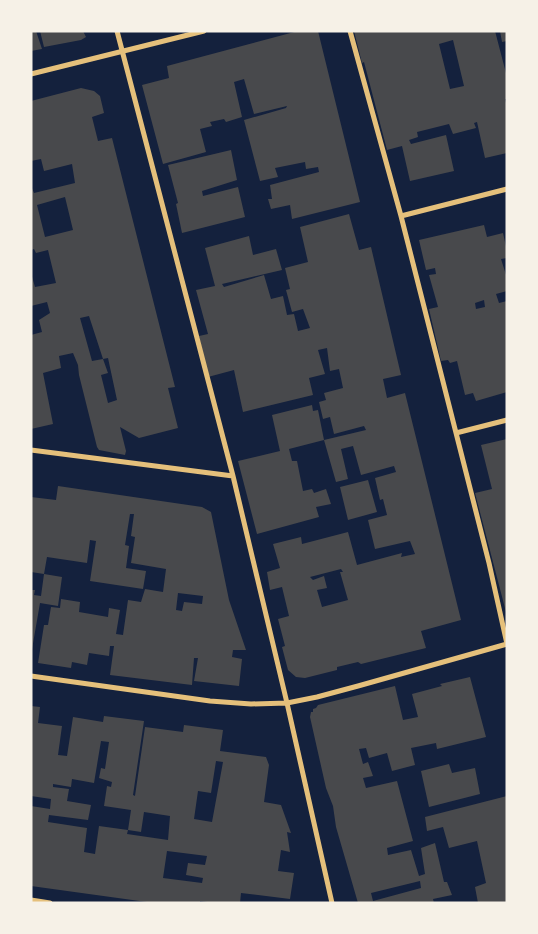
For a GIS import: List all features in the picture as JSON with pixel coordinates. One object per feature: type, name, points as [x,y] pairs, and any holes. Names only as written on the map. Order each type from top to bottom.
[{"type":"street","points":[[117,31],[234,476],[332,903]]},
{"type":"street","points":[[31,74],[204,31]]},
{"type":"street","points":[[31,676],[210,702],[251,704],[287,702],[317,697],[507,644],[489,563],[401,216],[350,31]]},
{"type":"street","points":[[401,216],[507,189]]},
{"type":"street","points":[[456,433],[507,420]]},
{"type":"street","points":[[31,450],[234,476]]},
{"type":"street","points":[[31,900],[50,903]]},
{"type":"building","points":[[31,31],[36,31],[42,49],[31,51]]},
{"type":"building","points":[[40,31],[83,31],[86,37],[81,40],[44,47]]},
{"type":"building","points":[[298,31],[318,31],[360,202],[292,219],[290,205],[271,209],[268,199],[272,199],[270,185],[319,172],[318,167],[306,169],[305,162],[275,168],[278,177],[260,181],[244,120],[286,108],[287,106],[254,114],[244,79],[234,82],[242,117],[226,122],[224,119],[210,122],[212,126],[200,129],[206,152],[163,164],[142,85],[169,78],[167,66]]},
{"type":"building","points":[[354,31],[495,31],[507,77],[507,99],[505,99],[507,107],[507,153],[485,158],[477,122],[474,123],[476,128],[453,134],[449,124],[417,132],[418,137],[409,140],[411,144],[446,135],[454,171],[410,181],[402,146],[387,150],[364,62],[362,63]],"holes":[[[453,40],[464,86],[450,89],[439,44]]]},
{"type":"building","points":[[500,31],[507,31],[507,41],[502,42]]},
{"type":"building","points":[[81,88],[94,91],[100,96],[104,113],[92,117],[98,141],[112,138],[175,387],[168,388],[178,428],[139,438],[120,427],[126,451],[125,455],[99,450],[97,447],[78,365],[73,353],[59,356],[61,368],[43,373],[53,424],[31,429],[31,335],[42,332],[39,320],[50,313],[47,302],[31,306],[31,273],[35,287],[56,283],[48,250],[36,253],[34,249],[31,250],[31,186],[34,193],[75,183],[72,164],[44,171],[41,159],[31,161],[31,101]],"holes":[[[65,197],[73,230],[45,237],[37,205]],[[89,316],[103,359],[92,361],[80,318]],[[108,358],[117,400],[108,403],[101,375],[108,373],[103,359]]]},
{"type":"building","points":[[231,150],[237,180],[202,191],[203,196],[238,187],[245,217],[182,233],[176,204],[178,203],[168,165]]},
{"type":"building","points":[[349,214],[359,250],[371,247],[401,375],[383,379],[387,398],[405,393],[461,620],[421,631],[426,648],[361,664],[358,662],[337,667],[337,670],[305,678],[296,677],[288,670],[282,647],[285,646],[278,619],[289,616],[282,587],[270,590],[267,572],[280,568],[273,544],[301,537],[302,544],[348,532],[357,565],[402,553],[401,557],[415,554],[410,541],[375,549],[368,520],[387,515],[383,499],[380,500],[375,478],[396,472],[394,466],[361,475],[353,446],[341,449],[348,479],[336,482],[324,440],[366,430],[364,426],[334,434],[330,417],[323,419],[319,402],[326,400],[324,393],[343,388],[339,369],[330,371],[327,348],[318,350],[325,374],[309,378],[313,395],[243,412],[234,370],[208,377],[199,336],[208,334],[196,290],[215,286],[205,248],[249,236],[253,255],[276,249],[282,270],[222,284],[224,287],[264,275],[271,299],[283,296],[287,315],[294,314],[298,331],[310,328],[303,309],[292,312],[286,290],[290,289],[285,268],[308,262],[300,227]],"holes":[[[341,569],[343,572],[340,572],[348,600],[322,607],[317,590],[327,588],[324,576],[313,580],[310,577]]]},
{"type":"building","points":[[484,225],[487,237],[503,233],[507,258],[501,259],[507,278],[507,291],[496,294],[499,303],[507,301],[507,392],[476,401],[473,393],[465,395],[457,361],[450,363],[448,360],[441,361],[429,309],[438,307],[429,275],[436,274],[435,268],[426,270],[419,240]],"holes":[[[484,300],[485,307],[476,309],[475,303]]]},
{"type":"building","points":[[312,405],[313,411],[318,410],[324,440],[289,449],[292,461],[297,461],[303,491],[312,489],[314,493],[326,489],[331,504],[316,507],[319,517],[257,534],[238,461],[280,451],[272,415]]},
{"type":"building","points":[[507,439],[506,612],[475,493],[492,489],[481,445]]},
{"type":"building","points":[[368,480],[377,512],[348,520],[340,487]]},
{"type":"building","points":[[58,486],[202,507],[211,512],[229,600],[246,650],[233,650],[232,657],[242,659],[239,686],[194,681],[198,658],[194,658],[192,685],[110,675],[114,646],[110,646],[109,656],[89,653],[87,665],[72,662],[71,668],[38,663],[44,625],[48,625],[51,607],[60,608],[61,599],[80,602],[79,612],[108,617],[109,608],[120,610],[116,634],[123,635],[128,600],[141,602],[145,589],[163,592],[166,569],[131,563],[135,537],[131,536],[134,514],[130,514],[125,545],[129,546],[126,568],[146,571],[143,589],[90,581],[96,541],[90,540],[87,563],[47,557],[44,574],[31,572],[31,497],[56,500]],"holes":[[[178,593],[203,596],[202,604],[184,602],[182,611],[176,610]]]},
{"type":"building","points":[[44,574],[62,577],[58,606],[40,603],[31,655],[31,590],[35,590],[34,595],[41,596]]},
{"type":"building","points":[[470,677],[486,737],[437,749],[436,743],[411,748],[415,765],[392,771],[387,753],[369,758],[366,748],[359,749],[363,764],[368,762],[373,776],[363,778],[366,788],[397,781],[413,841],[387,848],[388,855],[411,850],[419,876],[425,874],[421,848],[435,843],[444,882],[447,882],[452,895],[433,899],[434,903],[358,903],[336,827],[333,806],[326,788],[310,717],[311,712],[318,705],[395,686],[403,720],[418,717],[412,694],[442,686],[440,684]],"holes":[[[420,881],[421,888],[373,901],[371,893]]]},
{"type":"building","points":[[31,706],[40,707],[38,723],[62,726],[58,755],[67,756],[73,717],[103,722],[104,716],[144,721],[133,795],[135,796],[145,727],[183,732],[184,725],[223,730],[220,751],[266,757],[269,765],[264,802],[281,805],[291,833],[287,832],[290,852],[281,850],[278,871],[294,873],[290,899],[241,893],[240,903],[200,901],[200,903],[154,903],[31,886],[31,806],[50,809],[51,799],[31,796]],"holes":[[[101,741],[109,742],[105,769],[101,768],[99,778],[112,782],[111,787],[107,786],[104,806],[131,810],[128,830],[99,826],[95,854],[84,852],[87,828],[48,822],[49,815],[88,820],[91,805],[67,801],[69,789],[53,787],[53,784],[71,787],[72,779],[94,783]],[[216,761],[223,762],[212,822],[194,819],[198,791],[211,793]],[[144,812],[170,816],[168,840],[127,834],[128,830],[141,832]],[[167,851],[207,856],[205,865],[188,863],[186,875],[203,878],[202,883],[163,878]]]},
{"type":"building","points":[[449,764],[452,773],[475,768],[480,794],[429,807],[421,771]]},
{"type":"building","points":[[507,796],[507,903],[478,903],[475,887],[486,883],[477,841],[449,848],[443,827],[427,831],[425,817]]}]
